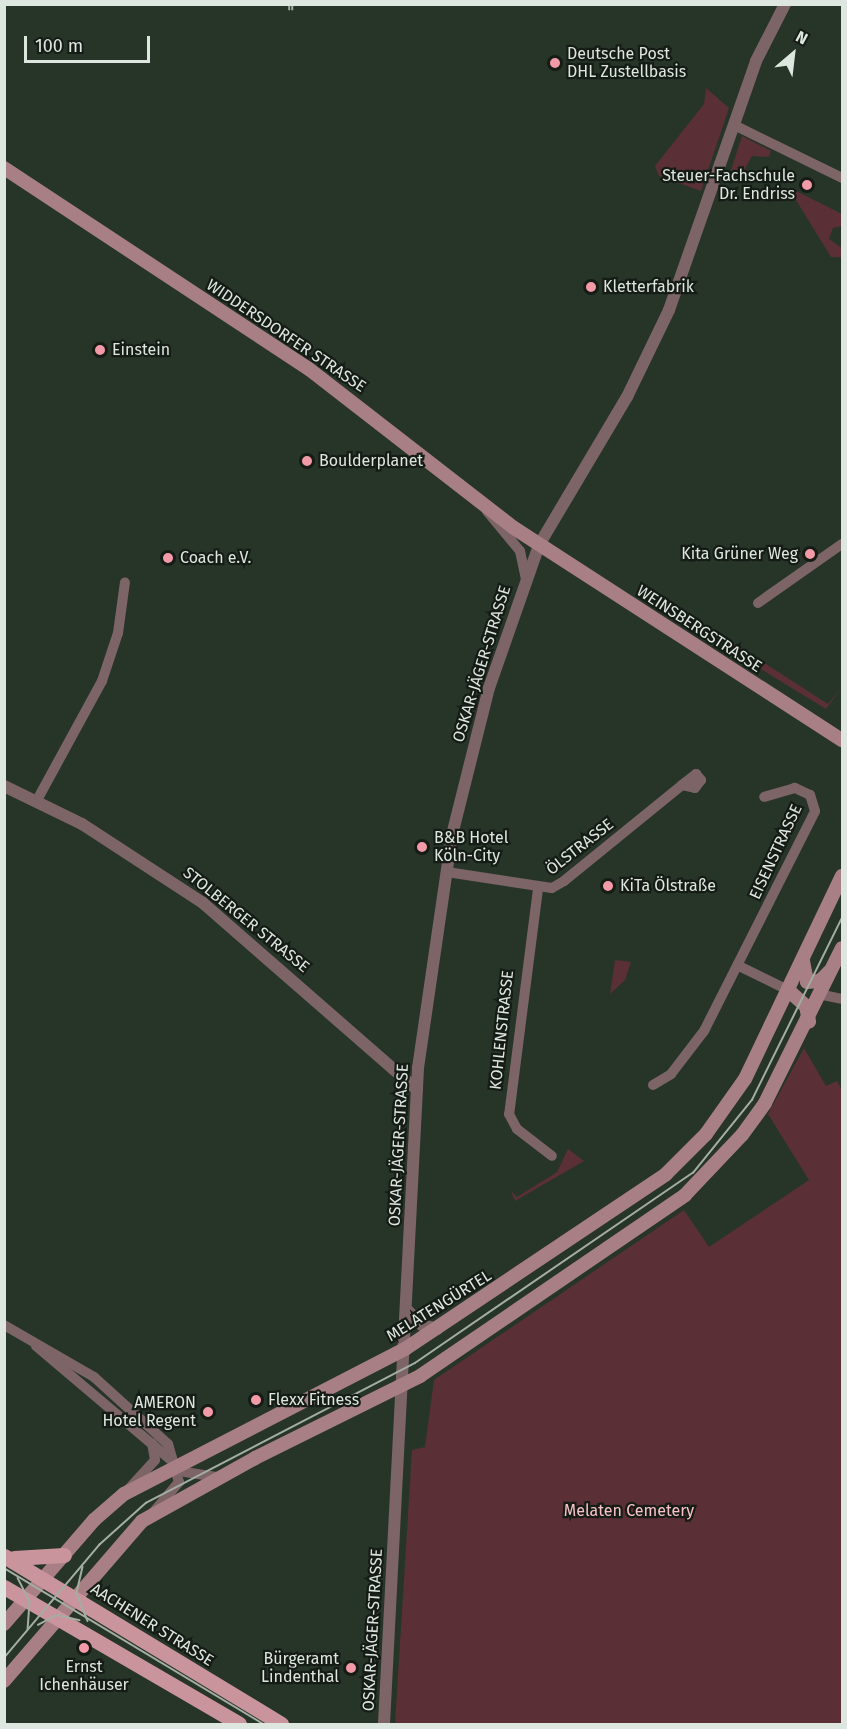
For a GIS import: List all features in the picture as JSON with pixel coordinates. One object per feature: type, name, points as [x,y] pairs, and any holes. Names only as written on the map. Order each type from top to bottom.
[{"type":"main road","name":"WIDDERSDORFER STRASSE","points":[[4,168],[309,369],[485,508],[539,545]]},
{"type":"main road","name":"WEINSBERGSTRASSE","points":[[539,545],[843,740]]},
{"type":"main road","name":"MELATENGÜRTEL","points":[[4,1624],[64,1555],[124,1494],[405,1349],[639,1194],[691,1151],[745,1079],[843,876]]},
{"type":"main road","points":[[4,1681],[72,1597],[152,1515],[218,1477],[402,1386],[685,1195],[742,1135],[809,1022],[843,948]]},
{"type":"main road","points":[[803,956],[807,982],[820,981],[831,970]]},
{"type":"main road","points":[[788,990],[806,1006],[809,1022]]},
{"type":"main road","points":[[4,1556],[36,1561],[64,1555]]},
{"type":"main road","name":"AACHENER STRASSE","points":[[4,1556],[281,1725]]},
{"type":"main road","points":[[4,1587],[239,1725]]},
{"type":"street","name":"OSKAR-JÄGER-STRASSE","points":[[384,1725],[408,1311],[417,1090],[447,872],[484,705],[539,545],[646,360],[677,291],[763,45],[785,4]]},
{"type":"street","points":[[734,125],[843,178]]},
{"type":"street","name":"OSKAR-JÄGER-STRASSE","points":[[485,508],[520,551],[526,579]]},
{"type":"street","points":[[758,603],[843,544]]},
{"type":"street","points":[[36,802],[102,681],[118,633],[125,582]]},
{"type":"street","name":"ÖLSTRASSE","points":[[447,872],[538,889],[564,881],[682,785]]},
{"type":"street","name":"STOLBERGER STRASSE","points":[[4,786],[82,824],[203,903],[417,1090]]},
{"type":"street","name":"EISENSTRASSE","points":[[653,1085],[692,1048],[739,966],[815,812],[810,795],[795,788],[764,797]]},
{"type":"street","name":"KOHLENSTRASSE","points":[[538,889],[509,1114],[517,1129],[552,1156]]},
{"type":"street","points":[[739,966],[788,990]]},
{"type":"street","points":[[823,995],[843,999]]},
{"type":"street","points":[[408,1311],[422,1325],[438,1329]]},
{"type":"street","points":[[4,1325],[94,1377],[172,1450],[192,1458]]},
{"type":"street","points":[[27,1338],[177,1466],[193,1477],[218,1477]]},
{"type":"street","points":[[124,1494],[129,1482],[155,1460],[152,1443]]},
{"type":"street","points":[[152,1515],[179,1484],[172,1450]]},
{"type":"green space","points":[[706,88],[729,108],[701,191],[659,176],[655,166],[704,104]]},
{"type":"green space","points":[[742,136],[771,151],[769,157],[752,156],[742,174],[731,170]]},
{"type":"green space","points":[[788,187],[842,214],[842,226],[833,228],[829,239],[842,248],[842,257],[831,257]]},
{"type":"green space","points":[[733,643],[828,704],[842,687],[826,709],[730,650]]},
{"type":"green space","points":[[615,960],[631,962],[625,980],[610,994]]},
{"type":"green space","name":"Melaten Cemetery","points":[[804,1048],[826,1086],[837,1081],[842,1090],[842,1724],[395,1724],[412,1450],[425,1447],[434,1380],[684,1210],[709,1247],[809,1180],[768,1114]]},
{"type":"green space","points":[[568,1149],[584,1161],[515,1201],[511,1191],[517,1197],[557,1172]]},
{"type":"tram line","points":[[4,1658],[99,1545],[146,1503],[415,1363],[693,1173],[752,1100],[842,918]]},
{"type":"tram line","points":[[83,1567],[77,1594],[88,1621]]},
{"type":"tram line","points":[[4,1568],[264,1724]]},
{"type":"tram line","points":[[18,1578],[30,1602],[28,1629]]},
{"type":"tram line","points":[[38,1625],[57,1615],[79,1620]]},
{"type":"railway","points":[[291,4],[291,10]]},
{"type":"place","name":"Deutsche Post DHL Zustellbasis","points":[[555,63]]},
{"type":"place","name":"Steuer-Fachschule Dr. Endriss","points":[[807,185]]},
{"type":"place","name":"Kletterfabrik","points":[[591,287]]},
{"type":"place","name":"Einstein","points":[[100,350]]},
{"type":"place","name":"Boulderplanet","points":[[307,461]]},
{"type":"place","name":"Kita Grüner Weg","points":[[810,554]]},
{"type":"place","name":"Coach e.V.","points":[[168,558]]},
{"type":"place","name":"B&B Hotel Köln-City","points":[[422,847]]},
{"type":"place","name":"KiTa Ölstraße","points":[[608,886]]},
{"type":"place","name":"Flexx Fitness","points":[[256,1400]]},
{"type":"place","name":"AMERON Hotel Regent","points":[[208,1412]]},
{"type":"place","name":"Ernst Ichenhäuser","points":[[84,1648]]},
{"type":"place","name":"Bürgeramt Lindenthal","points":[[351,1668]]}]
